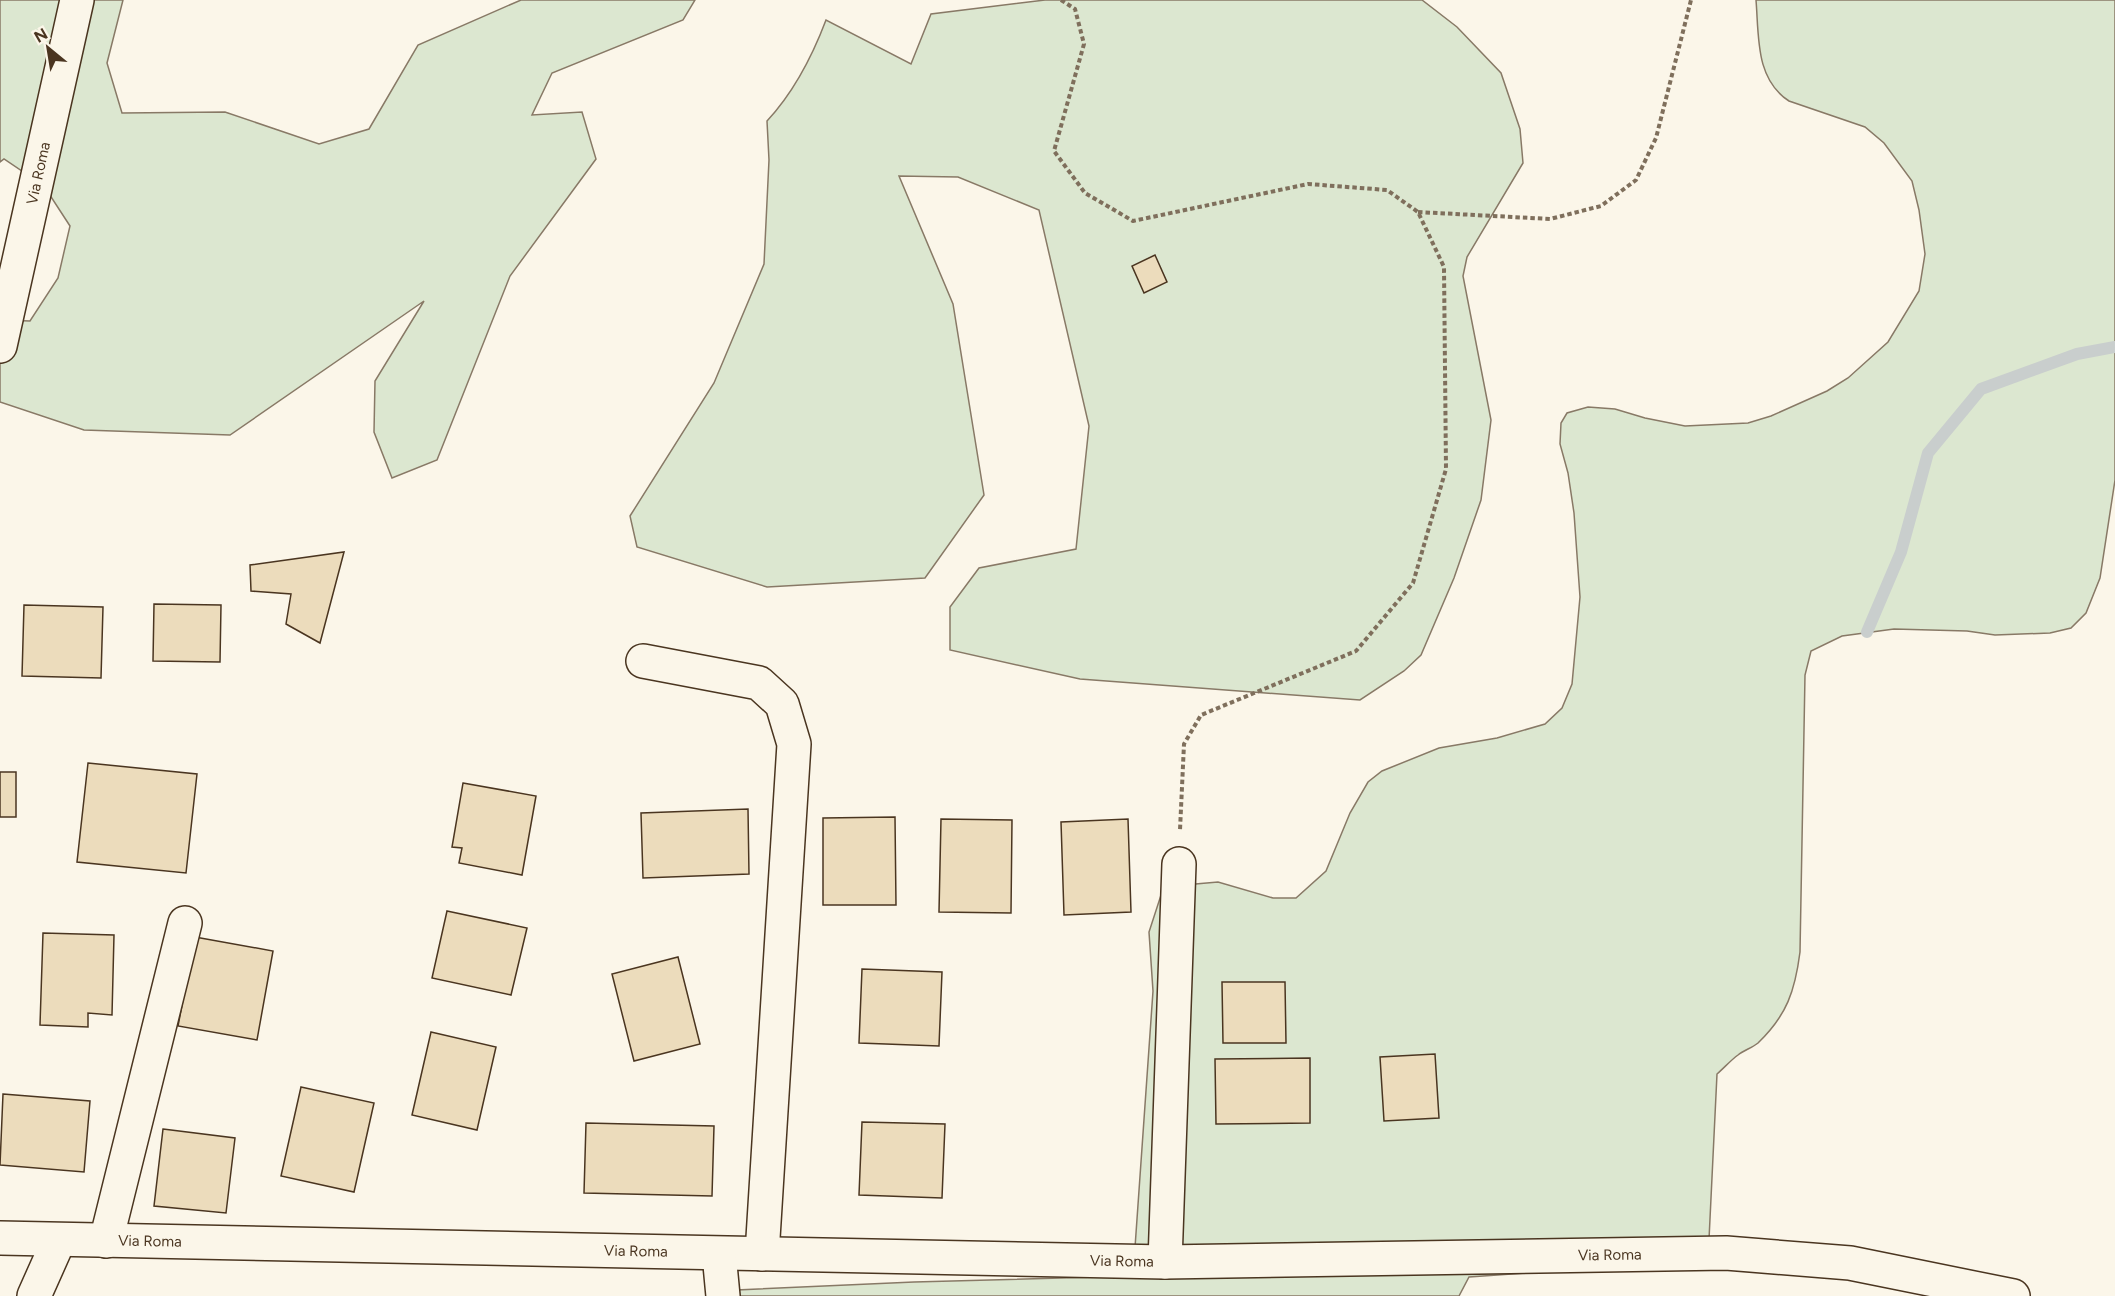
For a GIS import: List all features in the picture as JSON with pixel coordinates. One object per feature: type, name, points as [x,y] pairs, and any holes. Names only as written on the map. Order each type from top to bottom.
[{"type":"street","name":"Via Roma","points":[[0,345],[77,0]]},
{"type":"street","points":[[643,661],[759,683],[782,704],[794,744],[762,1254]]},
{"type":"street","name":"Via Roma","points":[[1165,1262],[1179,864]]},
{"type":"street","name":"Via Roma","points":[[106,1241],[185,923]]},
{"type":"street","name":"Via Roma","points":[[0,1238],[1165,1262],[1726,1253],[1850,1263],[2013,1296]]},
{"type":"street","points":[[34,1296],[59,1240]]},
{"type":"street","points":[[719,1254],[723,1296]]},
{"type":"path","points":[[1061,0],[1076,9],[1084,44],[1054,151],[1085,193],[1133,221],[1308,184],[1387,190],[1418,212],[1444,267],[1446,469],[1413,583],[1356,651],[1202,715],[1184,744],[1179,864]]},
{"type":"path","points":[[1418,212],[1550,219],[1601,206],[1636,180],[1656,138],[1691,0]]},
{"type":"green space","points":[[0,0],[123,0],[107,63],[122,113],[225,112],[319,144],[369,129],[418,45],[521,0],[695,0],[683,20],[552,73],[532,115],[582,112],[596,159],[510,276],[437,460],[392,478],[374,432],[375,381],[424,301],[230,435],[84,430],[0,402],[0,320],[30,321],[58,278],[70,226],[44,186],[4,159],[0,162]]},
{"type":"green space","points":[[1045,0],[1422,0],[1457,27],[1501,73],[1520,129],[1523,163],[1467,257],[1463,276],[1491,420],[1481,500],[1454,578],[1421,655],[1404,671],[1360,700],[1080,679],[950,650],[950,607],[979,568],[1076,549],[1089,426],[1039,210],[958,177],[899,176],[953,304],[984,495],[925,578],[767,587],[637,547],[630,516],[714,383],[764,264],[769,160],[767,121],[786,98],[801,74],[826,20],[911,64],[931,14]]},
{"type":"green space","points":[[1756,0],[2115,0],[2115,480],[2100,578],[2086,613],[2071,628],[2050,633],[1995,635],[1967,631],[1894,629],[1842,636],[1811,651],[1805,675],[1798,966],[1788,1002],[1768,1033],[1717,1074],[1708,1260],[1469,1277],[1459,1296],[739,1296],[737,1290],[1133,1276],[1153,991],[1149,932],[1162,892],[1184,885],[1218,882],[1273,898],[1296,898],[1326,871],[1350,813],[1368,782],[1382,771],[1439,748],[1497,738],[1545,724],[1562,708],[1572,684],[1580,597],[1574,513],[1568,473],[1560,444],[1561,423],[1567,413],[1588,407],[1615,409],[1685,426],[1748,423],[1771,416],[1827,391],[1848,378],[1888,342],[1919,291],[1925,254],[1919,210],[1912,181],[1884,143],[1865,127],[1789,101],[1778,92],[1764,69],[1759,42]]},
{"type":"building","points":[[1155,255],[1167,282],[1144,293],[1132,266]]},
{"type":"building","points":[[344,552],[320,643],[286,624],[291,594],[251,591],[250,565]]},
{"type":"building","points":[[154,604],[221,605],[220,662],[153,661]]},
{"type":"building","points":[[24,605],[103,607],[101,678],[22,676]]},
{"type":"building","points":[[88,763],[197,774],[186,873],[77,862]]},
{"type":"building","points":[[0,772],[16,772],[16,817],[0,817]]},
{"type":"building","points":[[463,783],[536,796],[522,875],[459,863],[462,848],[452,847]]},
{"type":"building","points":[[748,809],[749,874],[643,878],[641,813]]},
{"type":"building","points":[[895,817],[896,905],[823,905],[823,818]]},
{"type":"building","points":[[941,819],[1012,820],[1011,913],[939,912]]},
{"type":"building","points":[[1128,819],[1131,912],[1064,915],[1061,822]]},
{"type":"building","points":[[447,911],[527,928],[511,995],[432,978]]},
{"type":"building","points":[[43,933],[114,935],[112,1015],[88,1013],[88,1027],[40,1025]]},
{"type":"building","points":[[195,937],[273,951],[257,1040],[178,1026]]},
{"type":"building","points":[[678,957],[700,1044],[634,1061],[612,974]]},
{"type":"building","points":[[862,969],[942,972],[939,1046],[859,1043]]},
{"type":"building","points":[[1222,982],[1285,982],[1286,1043],[1223,1043]]},
{"type":"building","points":[[431,1032],[496,1047],[477,1130],[412,1115]]},
{"type":"building","points":[[1435,1054],[1439,1118],[1384,1121],[1380,1057]]},
{"type":"building","points":[[1310,1058],[1310,1123],[1216,1124],[1215,1059]]},
{"type":"building","points":[[301,1087],[374,1103],[354,1192],[281,1176]]},
{"type":"building","points":[[3,1094],[90,1101],[84,1172],[0,1165]]},
{"type":"building","points":[[862,1122],[945,1124],[942,1198],[859,1195]]},
{"type":"building","points":[[586,1123],[714,1126],[712,1196],[584,1193]]},
{"type":"building","points":[[163,1129],[235,1138],[226,1213],[154,1206]]},
{"type":"waterway","points":[[1867,632],[1901,552],[1928,453],[1981,389],[2077,354],[2115,347]]}]
